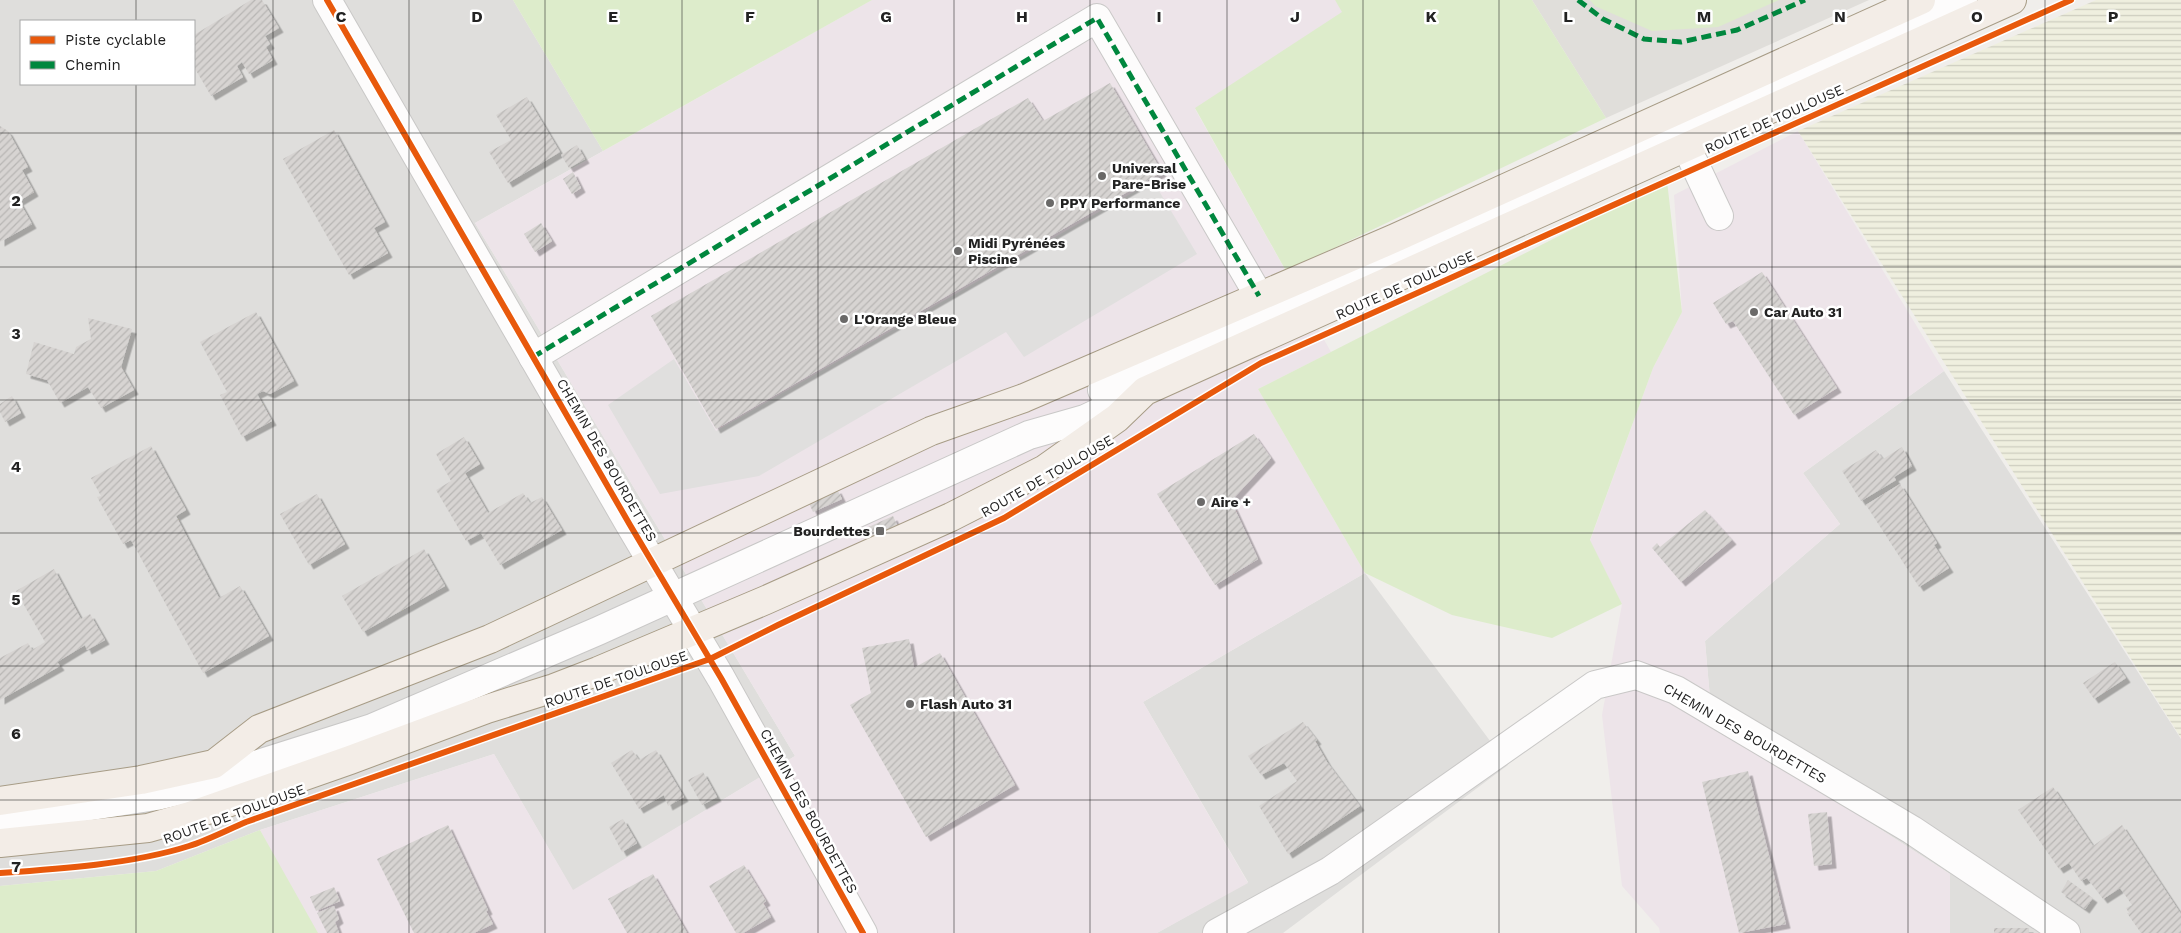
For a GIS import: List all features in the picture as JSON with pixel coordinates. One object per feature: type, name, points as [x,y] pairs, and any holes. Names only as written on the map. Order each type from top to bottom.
[{"type":"main road","name":"ROUTE DE TOULOUSE","points":[[0,801],[141,780],[214,764],[260,729],[490,639],[931,431],[1024,398],[1394,238],[1921,0]]},
{"type":"main road","name":"ROUTE DE TOULOUSE","points":[[0,843],[148,828],[190,816],[350,760],[487,709],[554,688],[692,631],[951,517],[1045,469],[1117,418],[1145,391],[2012,0]]},
{"type":"street","name":"CHEMIN DES BOURDETTES","points":[[327,0],[734,701],[863,933]]},
{"type":"street","name":"ROUTE DE TOULOUSE","points":[[1029,435],[1082,399],[1964,0]]},
{"type":"street","points":[[533,357],[1097,18],[1259,296]]},
{"type":"street","points":[[1686,146],[1719,216]]},
{"type":"street","name":"ROUTE DE TOULOUSE","points":[[0,817],[27,816],[156,796],[221,781],[255,765],[372,728],[598,631],[1029,435],[1085,419],[1145,391]]},
{"type":"street","name":"CHEMIN DES BOURDETTES","points":[[1217,933],[1330,871],[1595,685],[1636,675],[1676,690],[1912,830],[2066,933]]},
{"type":"street","name":"ROUTE DE TOULOUSE","points":[[214,764],[237,760],[255,765]]},
{"type":"shaded area","points":[[0,0],[513,0],[603,151],[475,223],[795,756],[573,891],[494,754],[260,830],[156,871],[0,886]]},
{"type":"shaded area","points":[[872,0],[1335,0],[1343,12],[1195,109],[1331,352],[1258,389],[1365,573],[1143,702],[1248,883],[1157,933],[315,933],[260,830],[494,754],[573,890],[795,756],[475,223]]},
{"type":"shaded area","points":[[1532,0],[1869,0],[1606,118]]},
{"type":"shaded area","points":[[1798,131],[1944,371],[1803,473],[1840,524],[1705,641],[1712,721],[1950,874],[1950,933],[1660,933],[1659,928],[1622,886],[1602,715],[1622,604],[1590,541],[1653,368],[1682,312],[1674,195]]},
{"type":"shaded area","points":[[1153,181],[1197,254],[1024,357],[1006,332],[759,476],[660,494],[608,405],[674,359],[716,431]]},
{"type":"shaded area","points":[[1944,371],[2181,739],[2181,933],[1950,933],[1950,874],[1712,721],[1705,641],[1840,524],[1803,473]]},
{"type":"shaded area","points":[[1365,573],[1508,765],[1283,933],[1157,933],[1248,882],[1143,702]]},
{"type":"green space","points":[[513,0],[872,0],[603,151]]},
{"type":"green space","points":[[1335,0],[1532,0],[1606,118],[1286,271],[1195,108],[1342,12]]},
{"type":"green space","points":[[1590,0],[1779,0],[1718,27],[1652,31],[1595,6]]},
{"type":"green space","points":[[2096,0],[2181,0],[2181,738],[1798,131]]},
{"type":"green space","points":[[1667,181],[1682,312],[1653,368],[1590,540],[1622,604],[1552,638],[1452,615],[1365,573],[1258,389]]},
{"type":"green space","points":[[260,830],[318,933],[0,933],[0,886],[156,871]]},
{"type":"building","points":[[251,0],[262,0],[279,28],[265,36],[270,44],[266,47],[273,60],[249,74],[242,62],[237,66],[243,77],[211,96],[195,69],[195,34]]},
{"type":"building","points":[[1110,83],[1162,172],[716,429],[651,316],[1028,98],[1043,121]]},
{"type":"building","points":[[527,97],[560,152],[508,183],[489,152],[511,140],[496,115]]},
{"type":"building","points":[[0,126],[8,131],[28,167],[22,170],[34,192],[19,201],[32,224],[0,242]]},
{"type":"building","points":[[334,130],[385,222],[374,228],[388,253],[349,275],[283,159]]},
{"type":"building","points":[[577,145],[585,159],[569,168],[561,155]]},
{"type":"building","points":[[573,172],[581,188],[572,194],[563,179]]},
{"type":"building","points":[[541,223],[552,241],[535,252],[524,234]]},
{"type":"building","points":[[1762,272],[1837,388],[1794,415],[1733,321],[1726,324],[1713,303]]},
{"type":"building","points":[[256,312],[294,381],[270,394],[263,391],[257,394],[272,421],[242,437],[220,395],[227,392],[200,342]]},
{"type":"building","points":[[88,318],[132,329],[121,367],[134,390],[101,408],[88,387],[60,403],[47,380],[26,374],[34,342],[74,354],[76,347],[91,339]]},
{"type":"building","points":[[12,396],[21,413],[5,422],[0,412],[0,404]]},
{"type":"building","points":[[1254,434],[1271,458],[1231,501],[1258,559],[1215,585],[1157,494]]},
{"type":"building","points":[[464,437],[480,464],[465,473],[488,513],[523,493],[530,503],[542,497],[562,530],[500,565],[481,533],[466,541],[436,490],[451,481],[436,454]]},
{"type":"building","points":[[151,446],[186,510],[176,516],[219,598],[240,586],[269,636],[203,673],[131,540],[123,544],[97,497],[101,496],[91,478]]},
{"type":"building","points":[[1902,447],[1912,466],[1894,477],[1896,480],[1861,501],[1842,471],[1876,450],[1883,459]]},
{"type":"building","points":[[1900,484],[1937,543],[1934,545],[1949,568],[1919,587],[1866,505]]},
{"type":"building","points":[[837,489],[842,499],[813,512],[808,501]]},
{"type":"building","points":[[317,494],[345,544],[309,565],[280,514]]},
{"type":"building","points":[[1705,510],[1732,540],[1681,582],[1652,548],[1657,543],[1660,547]]},
{"type":"building","points":[[893,516],[898,527],[868,540],[864,529]]},
{"type":"building","points":[[424,549],[445,586],[363,632],[342,596]]},
{"type":"building","points":[[54,569],[81,619],[90,614],[105,640],[87,650],[85,645],[57,662],[60,666],[0,700],[0,658],[28,643],[32,650],[45,642],[16,591]]},
{"type":"building","points":[[909,639],[914,668],[940,653],[1015,785],[926,837],[850,705],[871,693],[862,648]]},
{"type":"building","points":[[2115,662],[2126,678],[2094,699],[2083,683]]},
{"type":"building","points":[[1303,722],[1317,740],[1315,741],[1327,762],[1360,806],[1288,854],[1259,806],[1297,781],[1284,763],[1261,775],[1248,756]]},
{"type":"building","points":[[632,750],[639,760],[656,750],[684,797],[668,806],[664,795],[639,809],[611,763]]},
{"type":"building","points":[[1748,771],[1786,924],[1739,933],[1702,782]]},
{"type":"building","points":[[703,772],[717,797],[702,805],[688,780]]},
{"type":"building","points":[[2053,787],[2093,846],[2122,825],[2181,914],[2181,933],[2141,933],[2127,913],[2129,913],[2126,908],[2132,905],[2120,888],[2103,899],[2087,878],[2081,881],[2069,863],[2059,869],[2018,810]]},
{"type":"building","points":[[1827,812],[1832,864],[1814,866],[1808,814]]},
{"type":"building","points":[[623,819],[637,843],[622,852],[609,827]]},
{"type":"building","points":[[448,825],[493,924],[474,933],[414,933],[377,859]]},
{"type":"building","points":[[744,865],[766,901],[763,903],[771,917],[743,933],[736,933],[709,886]]},
{"type":"building","points":[[653,874],[687,933],[627,933],[608,899]]},
{"type":"building","points":[[2068,880],[2093,898],[2085,909],[2061,892]]},
{"type":"building","points":[[334,887],[340,901],[316,911],[310,897]]},
{"type":"building","points":[[334,906],[339,919],[335,922],[339,933],[327,933],[317,913]]},
{"type":"building","points":[[1994,928],[2029,928],[2029,933],[1994,933]]},
{"type":"marked path","points":[[1578,0],[1603,19],[1644,39],[1681,42],[1737,30],[1805,0]]},
{"type":"marked path","points":[[533,357],[1097,18],[1259,296]]},
{"type":"cycle path","points":[[327,0],[630,525],[721,678],[863,933]]},
{"type":"cycle path","points":[[0,873],[120,861],[189,846],[246,822],[710,659],[1004,518],[1261,363],[2071,0]]},
{"type":"place","name":"Universal Pare-Brise","points":[[1102,176]]},
{"type":"place","name":"PPY Performance","points":[[1050,203]]},
{"type":"place","name":"Midi Pyrénées Piscine","points":[[958,251]]},
{"type":"place","name":"Car Auto 31","points":[[1754,312]]},
{"type":"place","name":"L'Orange Bleue","points":[[844,319]]},
{"type":"place","name":"Aire +","points":[[1201,502]]},
{"type":"place","name":"Bourdettes","points":[[880,531]]},
{"type":"place","name":"Flash Auto 31","points":[[910,704]]}]
